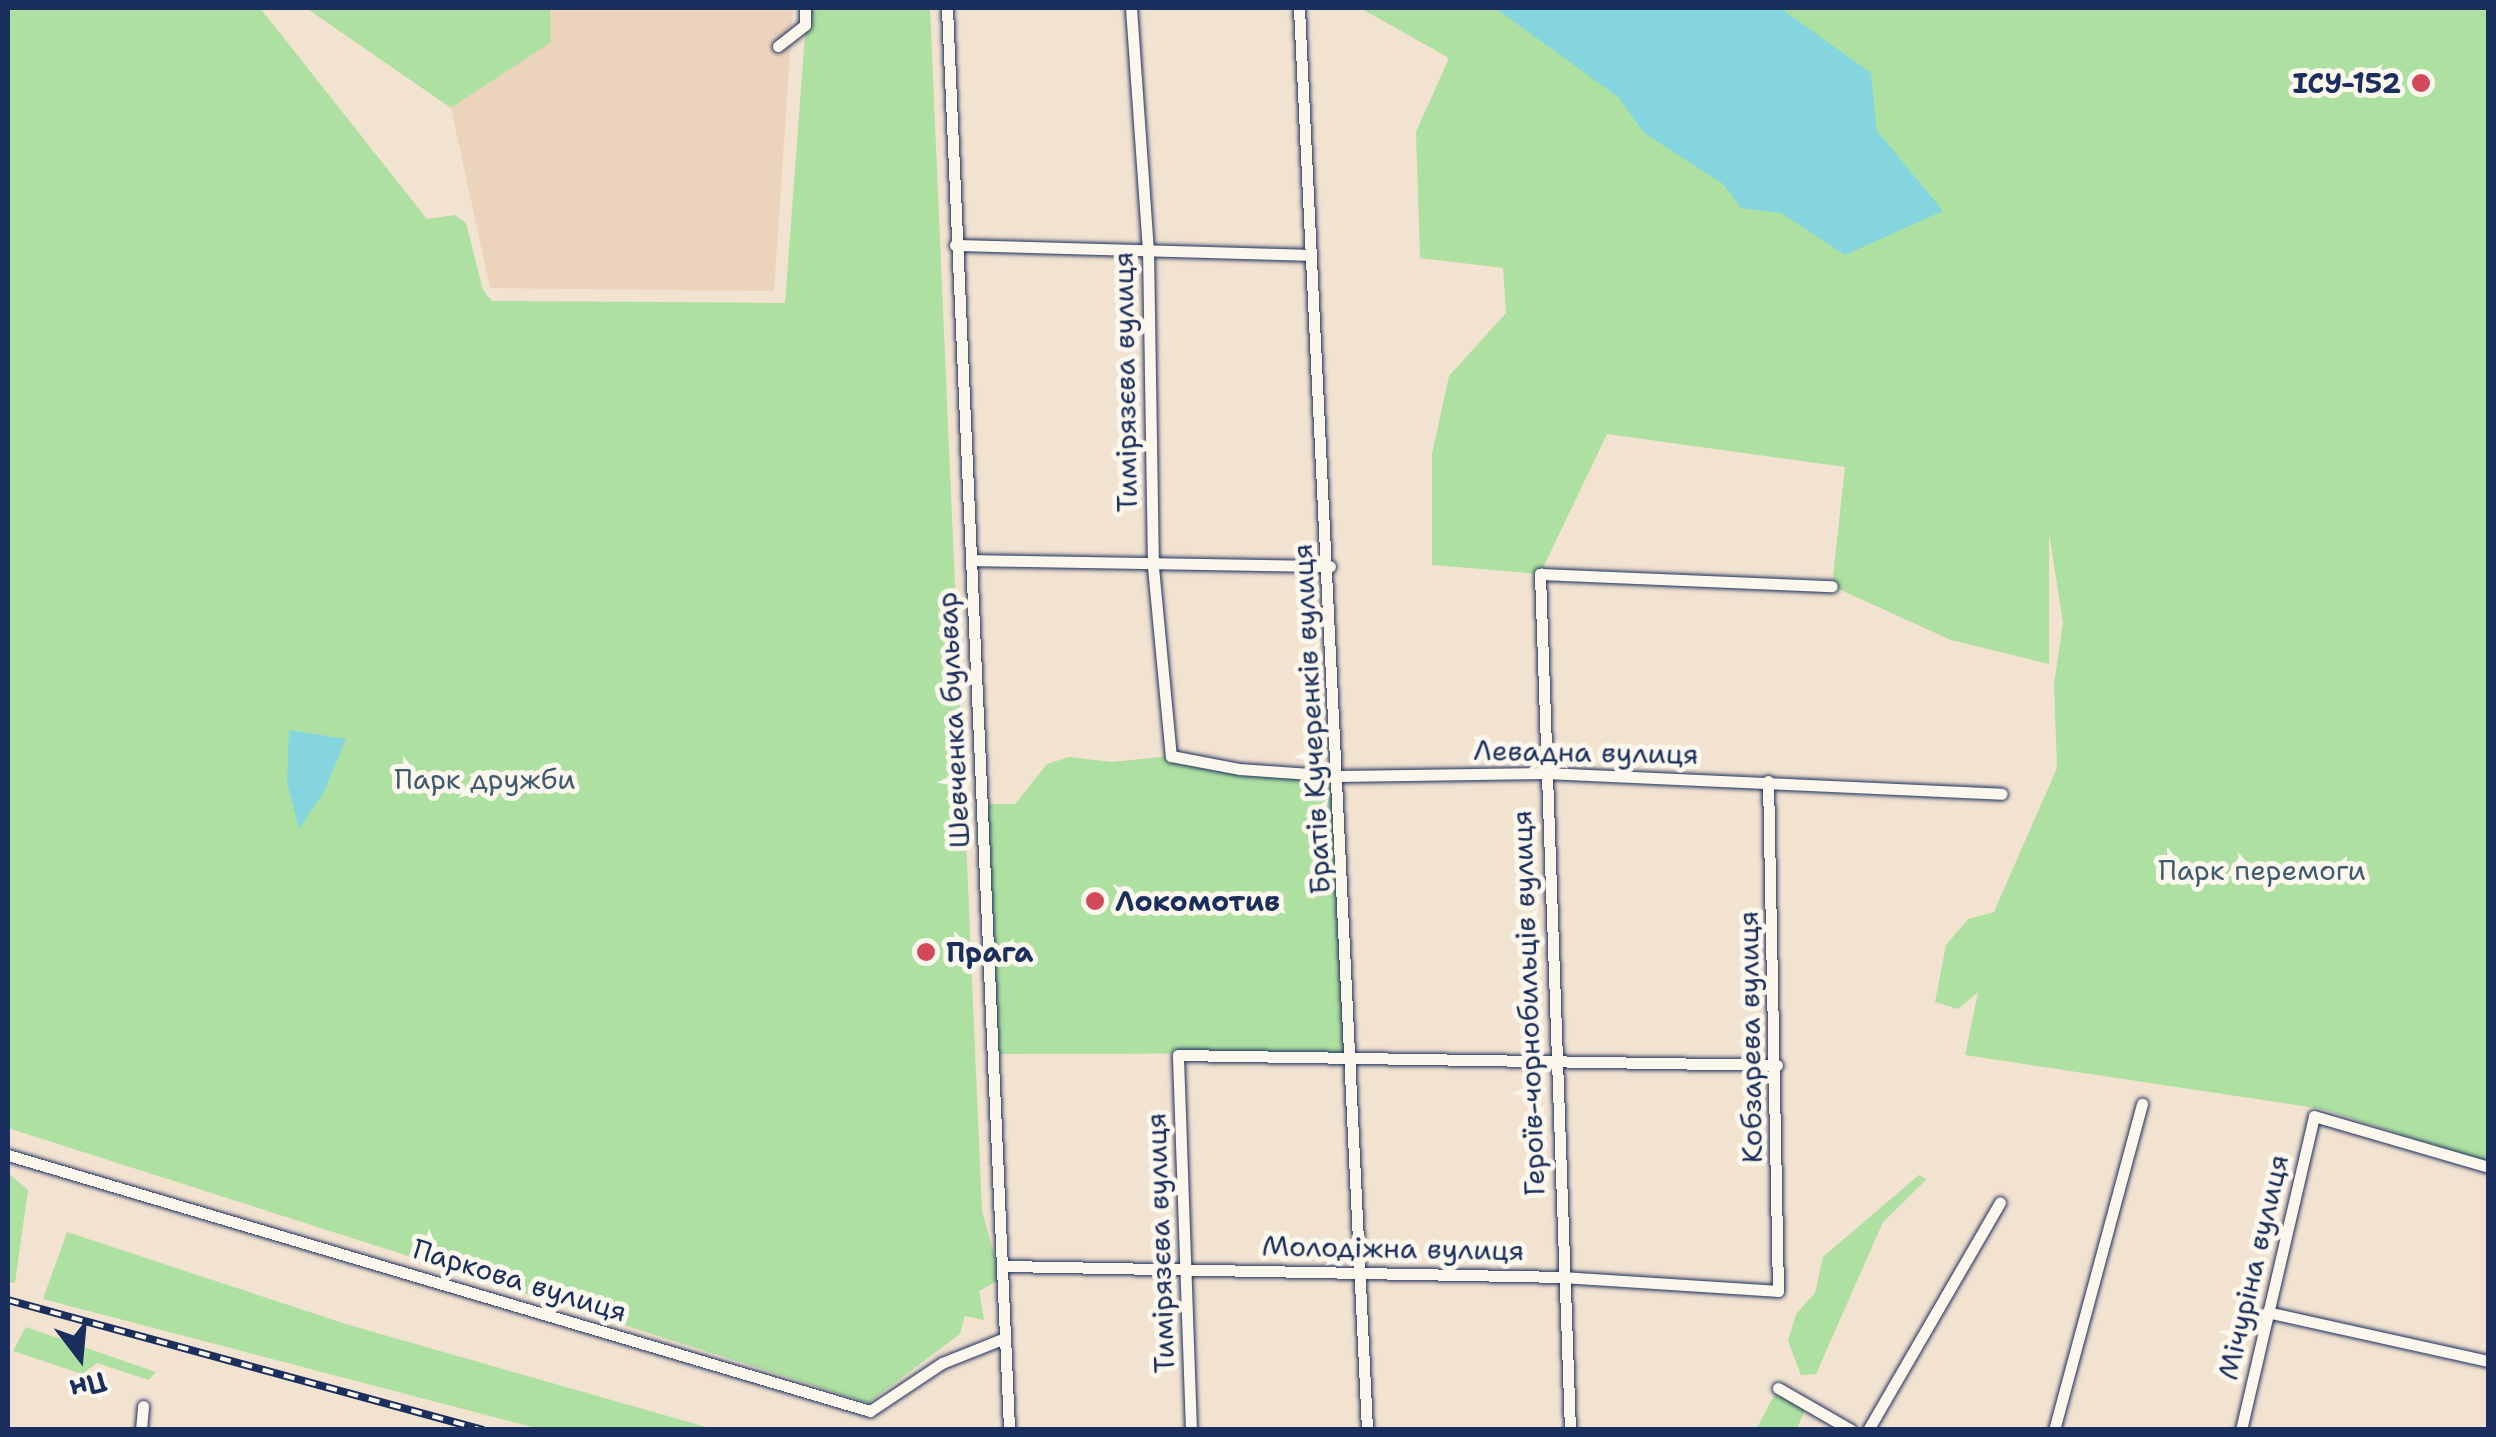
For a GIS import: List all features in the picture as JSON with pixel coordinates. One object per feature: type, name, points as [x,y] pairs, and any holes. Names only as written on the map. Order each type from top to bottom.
[{"type":"street","points":[[778,46],[805,25],[805,8]]},
{"type":"street","name":"Шевченка бульвар","points":[[947,8],[955,245],[1006,1266],[1009,1430]]},
{"type":"street","name":"Тимірязєва вулиця","points":[[1131,8],[1148,250],[1153,567],[1171,756]]},
{"type":"street","name":"Братів Кучеренків вулиця","points":[[1299,8],[1309,255],[1330,566],[1366,1430]]},
{"type":"street","points":[[955,245],[1309,255]]},
{"type":"street","points":[[972,560],[1153,567],[1330,566]]},
{"type":"street","name":"Героїв-чорнобильців вулиця","points":[[1570,1430],[1554,1060],[1540,574],[1832,586]]},
{"type":"street","name":"Левадна вулиця","points":[[1171,756],[1238,769],[1339,776],[1544,773],[2002,794]]},
{"type":"street","name":"Кобзарева вулиця","points":[[1768,781],[1777,1065],[1778,1291]]},
{"type":"street","points":[[1350,1053],[1777,1065]]},
{"type":"street","name":"Тимірязєва вулиця","points":[[1191,1430],[1178,1056],[1350,1053]]},
{"type":"street","points":[[2054,1430],[2142,1104]]},
{"type":"street","name":"Мічуріна вулиця","points":[[2241,1430],[2314,1116],[2488,1168]]},
{"type":"street","name":"Паркова вулиця","points":[[8,1155],[870,1411],[942,1363],[1005,1338]]},
{"type":"street","points":[[1868,1430],[2000,1202]]},
{"type":"street","name":"Молодіжна вулиця","points":[[1006,1266],[1563,1277],[1778,1291]]},
{"type":"street","points":[[2267,1312],[2488,1361]]},
{"type":"street","points":[[1778,1388],[1851,1430]]},
{"type":"street","points":[[141,1430],[142,1406]]},
{"type":"shaded area","points":[[550,8],[793,8],[774,291],[490,288],[451,108],[550,42]]},
{"type":"green space","name":"Парк дружби","points":[[8,8],[260,8],[427,219],[455,215],[466,223],[483,290],[492,301],[785,303],[807,8],[930,8],[982,1211],[1001,1279],[979,1291],[984,1320],[965,1316],[960,1334],[868,1403],[8,1128]]},
{"type":"green space","points":[[306,8],[550,8],[551,42],[451,108]]},
{"type":"green space","name":"Парк перемоги","points":[[1360,8],[2488,8],[2488,1162],[2322,1109],[1965,1055],[1978,992],[1958,1009],[1935,1002],[1946,945],[1968,919],[1994,912],[2057,768],[2054,684],[2063,623],[2049,533],[2049,664],[1951,640],[1832,586],[1845,467],[1607,434],[1540,574],[1432,565],[1432,454],[1449,376],[1506,313],[1503,268],[1420,258],[1416,132],[1449,58]]},
{"type":"green space","points":[[1171,756],[1339,776],[1351,1053],[993,1054],[982,804],[1015,804],[1047,764],[1069,757],[1112,762]]},
{"type":"green space","points":[[8,1173],[28,1190],[15,1283],[8,1282]]},
{"type":"green space","points":[[1919,1175],[1927,1179],[1883,1222],[1816,1374],[1801,1375],[1788,1341],[1796,1314],[1815,1293],[1823,1257]]},
{"type":"green space","points":[[67,1232],[349,1325],[713,1429],[540,1429],[43,1299]]},
{"type":"green space","points":[[26,1327],[156,1372],[149,1380],[97,1363],[82,1374],[13,1351]]},
{"type":"green space","points":[[1778,1388],[1807,1404],[1797,1429],[1756,1430]]},
{"type":"water","points":[[1495,8],[1780,8],[1871,73],[1877,131],[1943,211],[1845,255],[1781,213],[1741,208],[1723,184],[1644,133],[1618,97]]},
{"type":"water","points":[[289,730],[346,739],[324,792],[299,829],[287,783]]},
{"type":"railway","points":[[8,1300],[484,1430]]},
{"type":"place","name":"ІСУ-152","points":[[2421,83]]},
{"type":"place","name":"Локомотив","points":[[1095,901]]},
{"type":"place","name":"Прага","points":[[926,952]]}]
